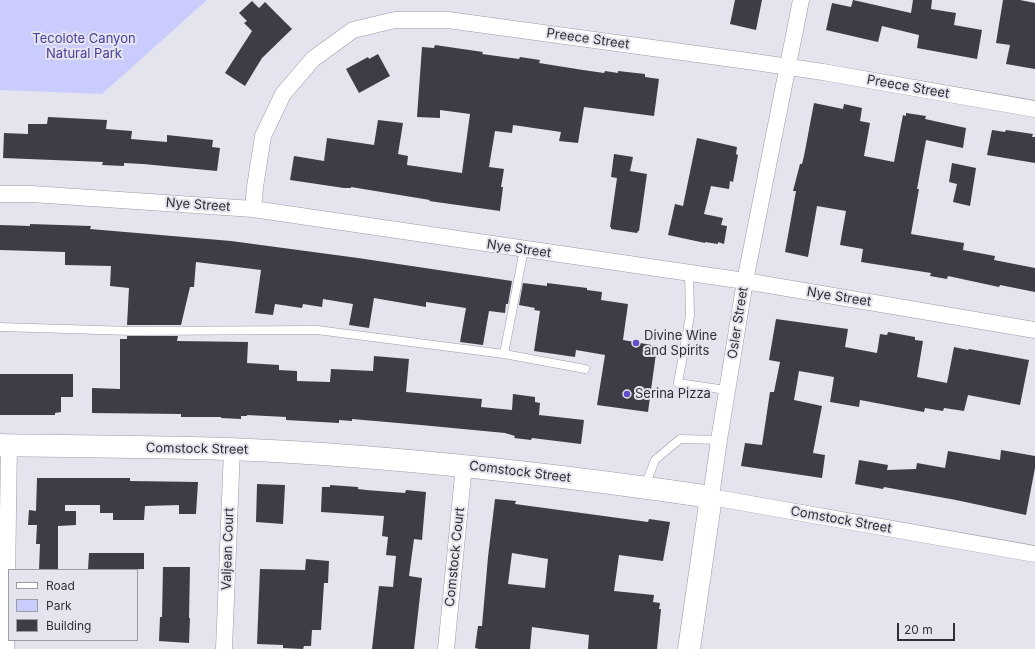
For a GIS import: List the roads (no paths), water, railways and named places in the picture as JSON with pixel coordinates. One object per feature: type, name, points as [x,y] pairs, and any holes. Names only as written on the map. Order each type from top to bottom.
[{"type":"street","name":"Osler Street","points":[[689,649],[726,390],[744,281],[801,0]]},
{"type":"street","name":"Preece Street","points":[[253,209],[263,136],[283,94],[313,59],[353,30],[395,20],[448,20],[788,67],[1035,109]]},
{"type":"street","name":"Nye Street","points":[[0,194],[32,194],[253,209],[524,250],[744,281],[1035,330]]},
{"type":"street","name":"Comstock Street","points":[[4,445],[232,449],[322,454],[464,465],[644,487],[711,497],[1035,554]]},
{"type":"street","points":[[4,445],[6,649]]},
{"type":"street","name":"Valjean Court","points":[[224,649],[232,449]]},
{"type":"street","name":"Comstock Court","points":[[446,649],[464,465]]},
{"type":"lane","points":[[504,354],[524,250]]},
{"type":"lane","points":[[689,274],[690,316],[678,383],[726,390]]},
{"type":"lane","points":[[0,327],[131,331],[318,330],[504,354],[584,369]]},
{"type":"lane","points":[[644,487],[655,460],[680,439],[719,440]]},
{"type":"place","name":"Divine Wine and Spirits","points":[[636,343]]},
{"type":"place","name":"Serina Pizza","points":[[627,394]]},
{"type":"park label","name":"Tecolote Canyon Natural Park","points":[[84,46]]}]
